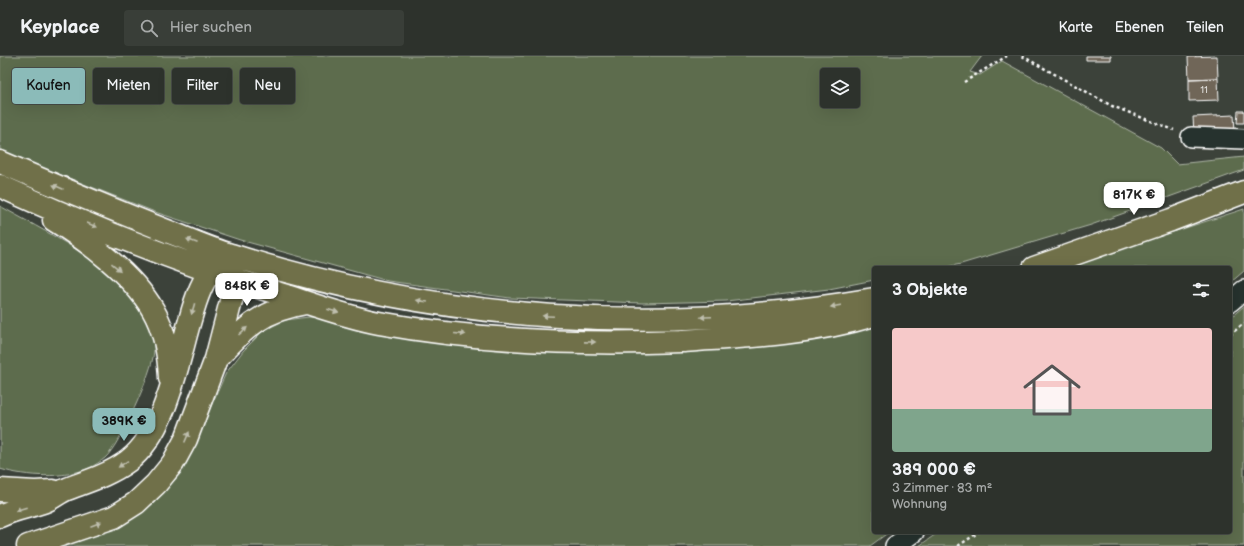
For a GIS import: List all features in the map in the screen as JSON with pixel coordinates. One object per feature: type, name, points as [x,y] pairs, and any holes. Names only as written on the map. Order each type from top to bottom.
[{"type":"main road","points":[[0,162],[146,223],[228,255],[296,274],[408,299],[474,310],[524,314],[651,319],[722,316],[826,307],[872,299]]},
{"type":"main road","points":[[2,187],[152,251],[232,279],[307,303],[377,322],[445,333],[506,339],[591,342],[657,342],[746,337],[812,328],[872,316]]},
{"type":"main road","points":[[2,187],[74,232],[129,278],[154,311],[169,361],[171,385]]},
{"type":"main road","points":[[1040,266],[1171,220],[1244,192]]},
{"type":"main road","points":[[0,490],[34,492],[66,489],[87,483],[111,472],[128,461],[141,449],[161,415],[197,295],[209,271],[218,261],[228,255]]},
{"type":"main road","points":[[28,546],[54,541],[114,517],[136,503],[156,484],[173,463],[186,439],[216,359],[232,297],[232,266],[228,255]]},
{"type":"main road","points":[[216,359],[251,323],[270,312],[287,306],[307,303]]},
{"type":"main road","points":[[0,516],[45,502],[66,489]]},
{"type":"street","points":[[1191,137],[1244,139]]},
{"type":"street","points":[[895,546],[911,534]]},
{"type":"path","points":[[964,82],[1007,56]]},
{"type":"path","points":[[1022,56],[1112,106],[1191,137]]},
{"type":"path","points":[[1232,333],[1244,322]]},
{"type":"path","points":[[958,546],[975,534]]},
{"type":"green space","points":[[0,56],[982,56],[970,72],[980,75],[1002,61],[1161,148],[1177,164],[1244,157],[1244,170],[1091,225],[961,264],[951,266],[872,266],[872,280],[829,289],[726,301],[643,303],[510,298],[388,281],[240,240],[155,212],[0,151]]},
{"type":"green space","points":[[0,206],[56,237],[114,276],[129,290],[140,305],[146,315],[150,327],[154,345],[152,361],[142,390],[127,424],[119,439],[105,458],[91,467],[79,472],[45,476],[22,474],[0,469]]},
{"type":"green space","points":[[1244,209],[1244,271],[1232,281],[1232,266],[1068,266]]},
{"type":"green space","points":[[1244,306],[1244,546],[919,546],[936,534],[1232,534],[1232,316]]},
{"type":"green space","points":[[309,317],[326,319],[430,341],[872,325],[872,534],[886,534],[870,546],[64,546],[71,541],[95,535],[131,520],[154,503],[181,473],[226,373],[243,351],[263,331],[285,320]]},
{"type":"building","points":[[1086,56],[1111,56],[1111,60],[1086,60]]},
{"type":"building","points":[[1217,56],[1218,78],[1189,79],[1188,57]]},
{"type":"building","points":[[1218,78],[1219,100],[1189,101],[1189,79]]},
{"type":"building","points":[[1238,111],[1244,111],[1244,123],[1237,123]]},
{"type":"building","points":[[1234,115],[1235,132],[1194,134],[1193,117]]}]
